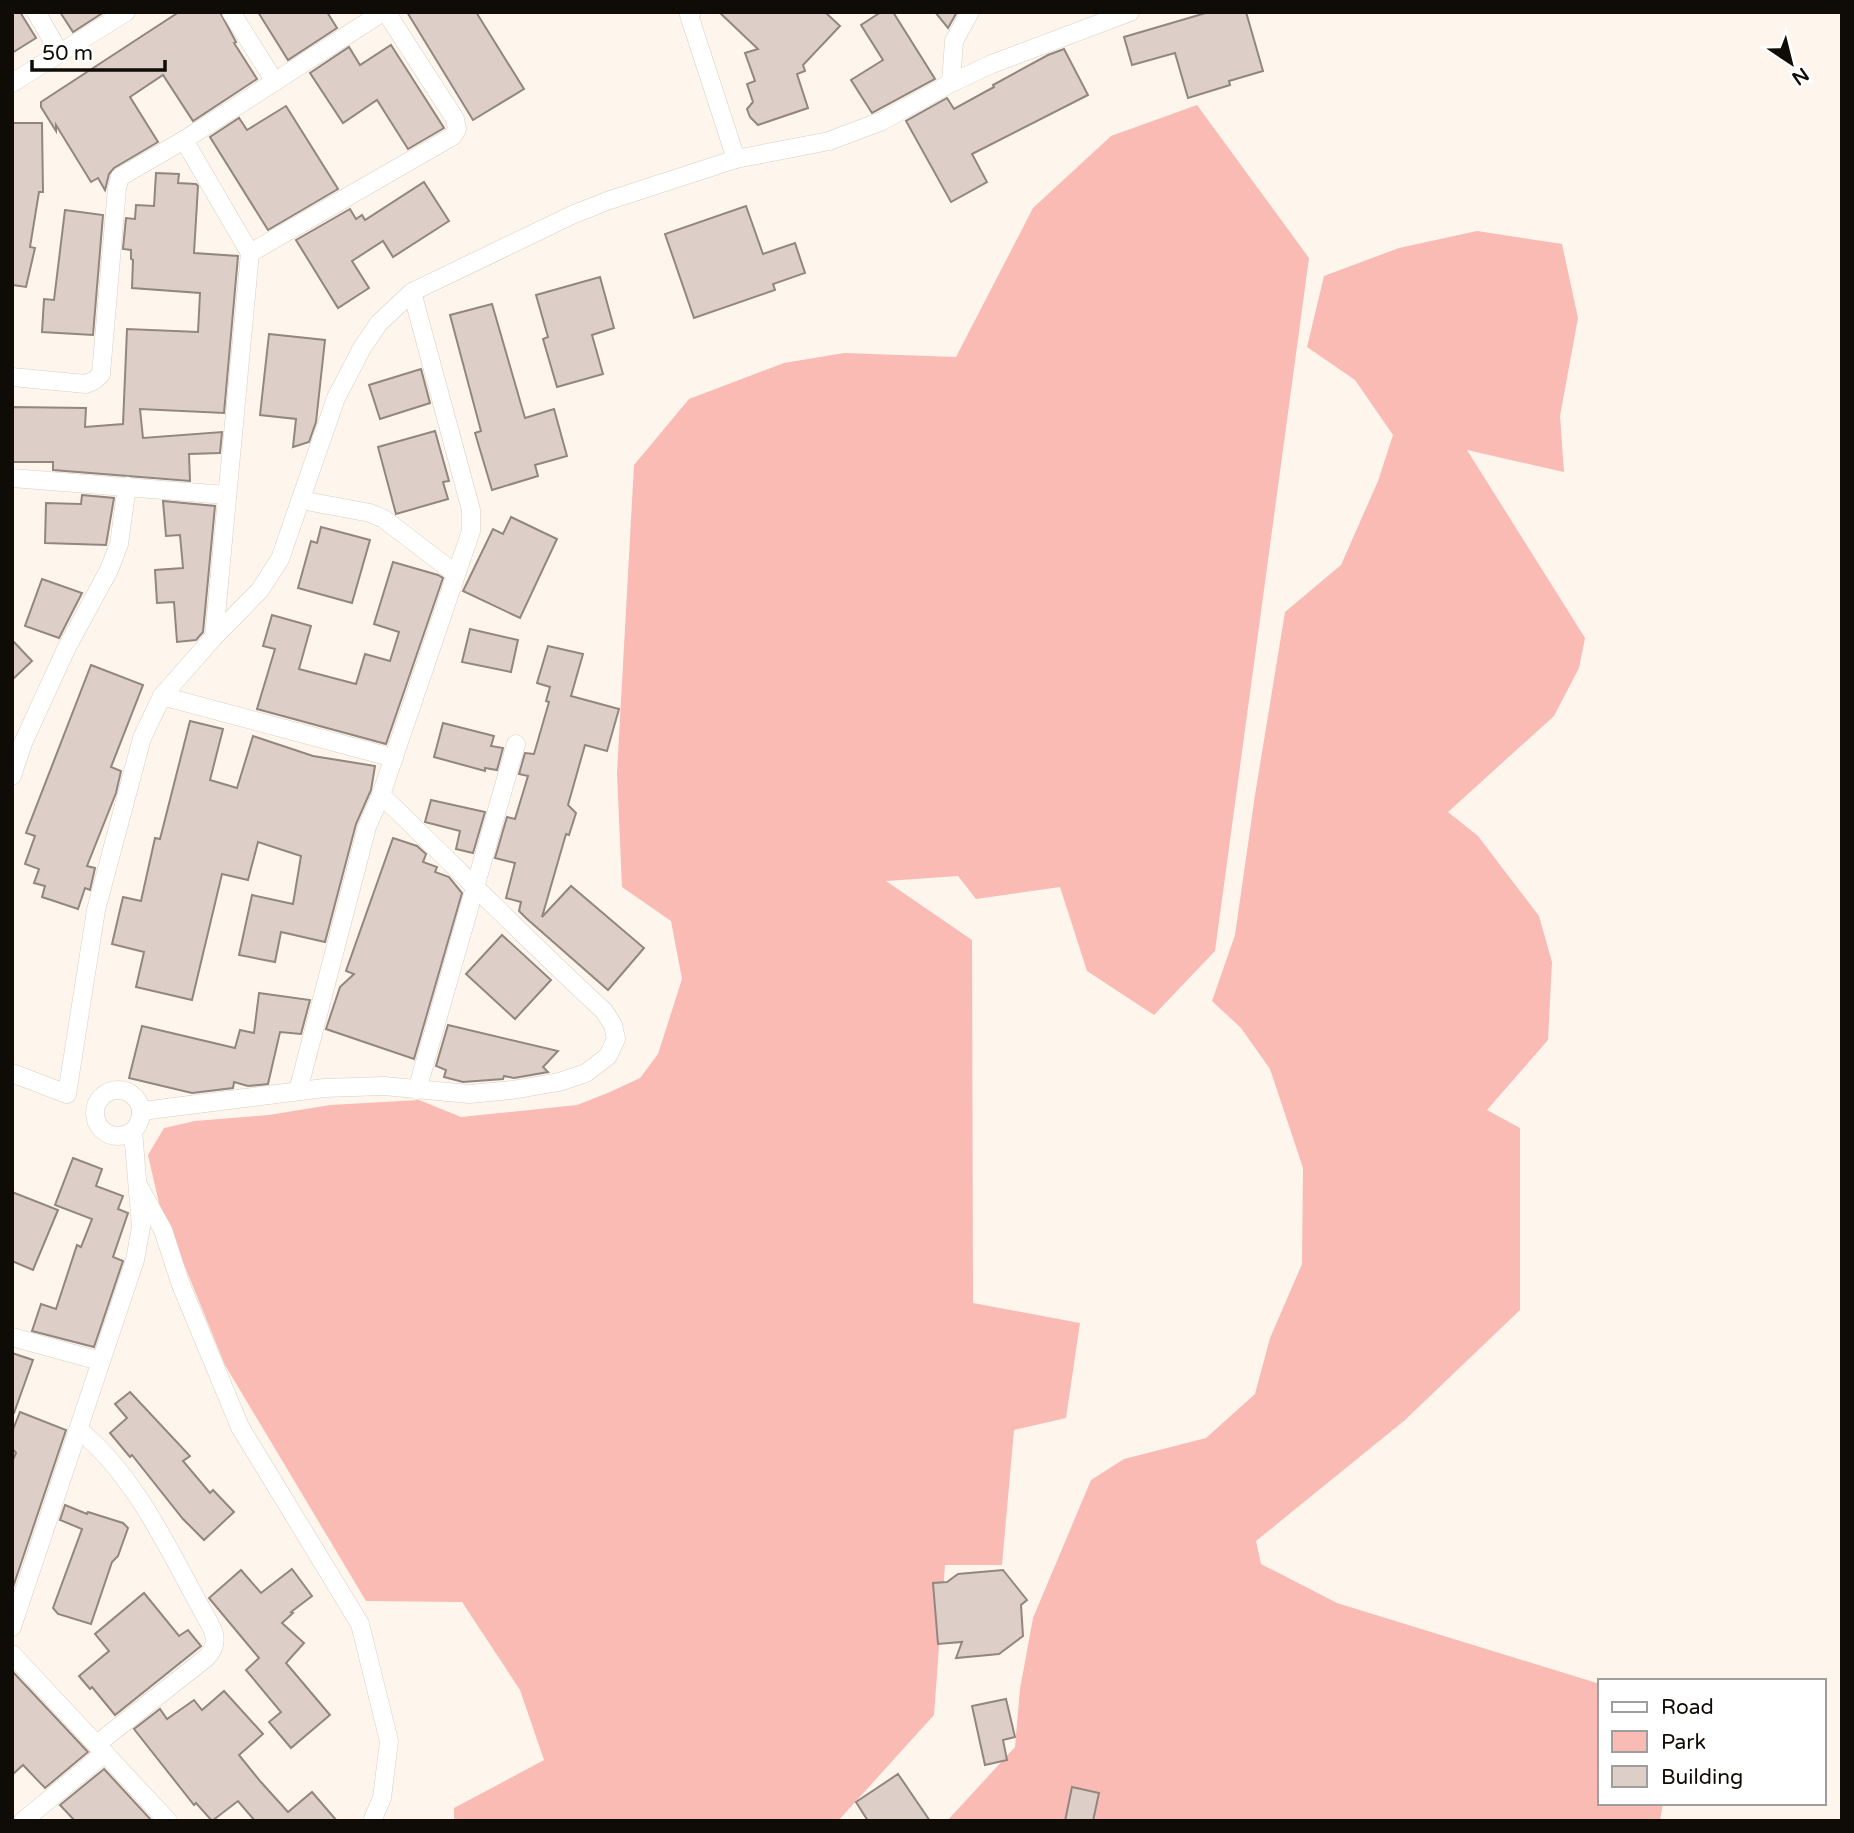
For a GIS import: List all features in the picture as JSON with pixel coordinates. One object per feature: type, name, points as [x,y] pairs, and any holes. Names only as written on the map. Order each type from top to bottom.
[{"type":"street","points":[[36,12],[59,52]]},
{"type":"street","points":[[12,83],[126,12]]},
{"type":"street","points":[[230,12],[275,82]]},
{"type":"street","points":[[12,377],[86,384],[101,374],[120,177],[184,140],[384,12],[455,119],[457,130],[453,136],[250,253]]},
{"type":"street","points":[[951,83],[954,41],[970,12]]},
{"type":"street","points":[[67,1094],[96,910],[142,738],[162,696],[272,574],[280,559],[336,398],[379,323],[412,292],[572,215],[736,159],[829,141],[882,121],[992,64],[1130,12]]},
{"type":"street","points":[[690,13],[736,159]]},
{"type":"street","points":[[184,140],[250,253],[214,637]]},
{"type":"street","points":[[298,1091],[367,827],[394,758],[471,531],[471,510],[412,292]]},
{"type":"street","points":[[12,478],[226,495]]},
{"type":"street","points":[[12,776],[23,743],[66,649],[109,570],[120,544],[127,486]]},
{"type":"street","points":[[301,500],[370,513],[384,520],[456,574]]},
{"type":"street","points":[[162,696],[394,758]]},
{"type":"street","points":[[417,1090],[516,744]]},
{"type":"street","points":[[142,1111],[298,1091],[384,1086],[469,1094],[559,1082],[586,1073],[608,1056],[616,1039],[604,1011],[513,926],[381,795]]},
{"type":"street","points":[[12,1073],[95,1106]]},
{"type":"street","points":[[116,1089],[125,1090],[139,1102],[142,1111],[140,1122],[134,1130],[120,1136],[105,1132],[96,1121],[95,1106],[107,1092],[116,1089]]},
{"type":"street","points":[[12,1627],[135,1260],[141,1227],[134,1130]]},
{"type":"street","points":[[138,1185],[163,1230],[181,1285],[240,1427],[360,1624],[389,1741],[382,1798],[372,1821]]},
{"type":"street","points":[[12,1337],[100,1361]]},
{"type":"street","points":[[23,1821],[206,1658],[215,1642],[211,1626],[144,1506],[114,1464],[79,1430]]},
{"type":"street","points":[[12,1654],[168,1821]]},
{"type":"green space","points":[[1197,105],[1309,258],[1215,951],[1154,1015],[1087,971],[1060,887],[976,899],[958,876],[886,881],[972,940],[973,1303],[1080,1323],[1066,1418],[1014,1430],[1002,1565],[945,1565],[934,1715],[838,1821],[454,1821],[454,1808],[544,1760],[520,1690],[462,1602],[366,1601],[225,1365],[159,1203],[148,1155],[164,1128],[195,1121],[269,1115],[330,1105],[419,1100],[461,1117],[577,1105],[640,1078],[658,1054],[682,979],[671,921],[622,887],[617,773],[634,465],[689,399],[784,363],[844,353],[956,357],[1033,208],[1111,136]]},
{"type":"green space","points":[[1477,231],[1562,244],[1578,318],[1560,416],[1564,472],[1467,450],[1585,638],[1579,668],[1554,716],[1448,812],[1478,836],[1539,916],[1552,962],[1548,1040],[1487,1110],[1520,1128],[1520,1310],[1405,1420],[1256,1541],[1261,1564],[1337,1603],[1598,1683],[1598,1805],[1663,1805],[1660,1821],[947,1821],[1015,1747],[1020,1689],[1033,1618],[1091,1480],[1124,1459],[1206,1438],[1255,1394],[1270,1338],[1302,1264],[1303,1168],[1270,1069],[1241,1028],[1212,1001],[1235,935],[1285,612],[1341,565],[1378,481],[1393,435],[1355,380],[1307,347],[1324,276],[1399,248]]},
{"type":"building","points":[[12,12],[20,12],[36,38],[12,53]]},
{"type":"building","points":[[60,12],[104,12],[73,32]]},
{"type":"building","points":[[179,12],[220,12],[236,42],[234,43],[257,79],[193,121],[163,75],[130,97],[158,142],[114,168],[109,174],[105,190],[98,178],[91,182],[56,125],[56,131],[41,107],[41,102]]},
{"type":"building","points":[[258,12],[327,12],[337,28],[288,60]]},
{"type":"building","points":[[407,12],[476,12],[524,89],[473,120]]},
{"type":"building","points":[[719,12],[825,12],[840,26],[803,65],[805,71],[797,74],[808,108],[758,125],[750,117],[747,109],[753,102],[747,84],[755,81],[745,53],[758,49]]},
{"type":"building","points":[[881,12],[893,12],[935,79],[872,113],[851,80],[883,60],[861,25]]},
{"type":"building","points":[[935,12],[957,12],[948,28]]},
{"type":"building","points":[[1209,12],[1246,12],[1263,71],[1229,81],[1230,85],[1188,98],[1175,53],[1132,65],[1124,37]]},
{"type":"building","points":[[391,45],[444,128],[408,149],[377,100],[343,123],[310,73],[349,47],[360,65]]},
{"type":"building","points":[[1064,49],[1088,95],[972,154],[987,182],[951,202],[906,121],[947,98],[954,109],[1048,55]]},
{"type":"building","points":[[286,106],[338,189],[268,230],[210,137],[239,118],[247,130]]},
{"type":"building","points":[[12,123],[42,123],[43,192],[39,192],[30,247],[35,248],[26,287],[12,285]]},
{"type":"building","points":[[156,173],[179,174],[178,183],[198,186],[194,253],[238,256],[224,413],[140,409],[143,438],[222,432],[220,453],[189,454],[190,481],[53,470],[53,462],[12,462],[12,407],[86,408],[85,427],[123,424],[127,329],[198,332],[200,293],[132,288],[131,250],[123,249],[126,218],[135,219],[136,205],[154,206]]},
{"type":"building","points":[[424,182],[449,221],[393,257],[383,241],[352,261],[369,288],[338,308],[296,240],[350,209],[356,219],[362,215],[365,220]]},
{"type":"building","points":[[746,206],[763,254],[795,243],[805,273],[773,284],[775,290],[694,318],[665,234]]},
{"type":"building","points":[[65,210],[103,215],[93,335],[42,332],[44,299],[54,300]]},
{"type":"building","points":[[600,277],[614,328],[592,335],[603,374],[557,387],[543,339],[548,337],[536,295]]},
{"type":"building","points":[[492,304],[525,418],[554,409],[567,456],[535,465],[538,476],[492,490],[475,433],[481,431],[450,315]]},
{"type":"building","points":[[269,334],[325,340],[316,422],[309,442],[293,447],[296,419],[260,415]]},
{"type":"building","points":[[421,369],[430,403],[380,419],[369,385]]},
{"type":"building","points":[[435,431],[449,481],[443,482],[448,499],[396,514],[378,447]]},
{"type":"building","points":[[82,495],[114,498],[106,545],[45,543],[46,503],[81,504]]},
{"type":"building","points":[[163,501],[215,506],[203,632],[196,640],[177,642],[174,602],[157,603],[155,570],[183,568],[180,535],[166,536]]},
{"type":"building","points":[[511,517],[557,539],[520,618],[463,591],[493,529],[503,534]]},
{"type":"building","points":[[321,527],[370,540],[352,603],[298,588],[311,541],[317,543]]},
{"type":"building","points":[[393,562],[443,578],[386,744],[257,709],[275,649],[263,646],[272,615],[311,626],[299,669],[356,684],[365,654],[390,661],[399,632],[374,624]]},
{"type":"building","points":[[42,579],[82,593],[59,638],[25,626]]},
{"type":"building","points":[[470,629],[518,640],[511,672],[462,662]]},
{"type":"building","points":[[12,640],[32,661],[12,680]]},
{"type":"building","points":[[548,646],[583,654],[571,696],[619,709],[607,751],[585,745],[568,805],[576,813],[569,835],[566,834],[542,917],[571,886],[644,948],[608,990],[519,911],[521,902],[506,898],[515,863],[495,858],[507,817],[515,819],[528,776],[519,774],[525,753],[534,754],[549,702],[546,701],[550,687],[537,683]]},
{"type":"building","points":[[91,665],[143,685],[111,767],[121,771],[116,793],[87,866],[95,868],[90,890],[85,888],[78,909],[42,897],[45,886],[34,883],[39,869],[25,864],[35,836],[26,833]]},
{"type":"building","points":[[190,721],[223,729],[210,780],[237,788],[253,736],[313,756],[375,766],[371,790],[356,824],[325,942],[281,932],[275,962],[239,955],[252,895],[293,904],[301,856],[258,842],[248,880],[222,874],[192,1000],[136,987],[144,952],[112,944],[123,897],[141,901],[155,838],[160,839]]},
{"type":"building","points":[[443,723],[494,736],[491,746],[503,748],[497,770],[485,768],[485,771],[434,757]]},
{"type":"building","points":[[431,800],[485,812],[473,853],[456,849],[460,831],[425,822]]},
{"type":"building","points":[[393,838],[417,846],[426,854],[423,862],[437,867],[435,872],[449,877],[462,893],[414,1059],[326,1029],[340,987],[354,974],[346,971]]},
{"type":"building","points":[[502,935],[551,980],[515,1019],[466,974]]},
{"type":"building","points":[[259,993],[310,1000],[301,1034],[280,1032],[268,1084],[248,1086],[234,1082],[233,1088],[192,1093],[129,1078],[142,1026],[235,1048],[240,1030],[254,1033]]},
{"type":"building","points":[[448,1025],[558,1051],[543,1067],[548,1072],[463,1082],[444,1077],[446,1070],[436,1066]]},
{"type":"building","points":[[73,1158],[102,1169],[96,1186],[123,1196],[118,1209],[128,1213],[113,1257],[123,1261],[94,1347],[32,1331],[41,1304],[56,1309],[77,1245],[81,1247],[92,1219],[55,1205]]},
{"type":"building","points":[[12,1192],[58,1210],[33,1270],[12,1261]]},
{"type":"building","points":[[12,1353],[33,1360],[14,1413],[12,1413]]},
{"type":"building","points":[[130,1392],[190,1456],[183,1461],[210,1493],[213,1490],[234,1512],[204,1540],[110,1433],[127,1418],[115,1404]]},
{"type":"building","points":[[20,1412],[66,1430],[12,1590],[12,1462],[16,1453],[12,1448],[12,1432]]},
{"type":"building","points":[[65,1505],[123,1523],[128,1528],[118,1556],[112,1562],[91,1624],[58,1614],[53,1608],[82,1529],[60,1520]]},
{"type":"building","points":[[292,1569],[312,1596],[291,1612],[293,1613],[282,1623],[304,1643],[286,1663],[330,1715],[291,1748],[269,1722],[281,1712],[246,1670],[259,1658],[209,1598],[241,1570],[261,1593]]},
{"type":"building","points":[[1003,1570],[1027,1600],[1021,1605],[1023,1636],[999,1654],[956,1658],[962,1642],[938,1644],[933,1583],[947,1582],[958,1574]]},
{"type":"building","points":[[144,1593],[179,1636],[188,1630],[201,1646],[115,1715],[79,1676],[109,1651],[95,1634]]},
{"type":"building","points":[[12,1671],[88,1752],[45,1788],[23,1765],[12,1775]]},
{"type":"building","points":[[224,1691],[263,1734],[239,1755],[260,1781],[288,1812],[312,1792],[337,1821],[255,1821],[238,1801],[212,1821],[196,1803],[194,1805],[134,1729],[160,1709],[167,1719],[194,1700],[202,1710]]},
{"type":"building","points":[[1006,1699],[1015,1737],[1003,1740],[1007,1760],[985,1765],[972,1706]]},
{"type":"building","points":[[104,1769],[152,1821],[75,1821],[60,1805]]},
{"type":"building","points":[[898,1774],[930,1821],[868,1821],[856,1802]]},
{"type":"building","points":[[1072,1787],[1099,1793],[1093,1821],[1065,1821]]}]
